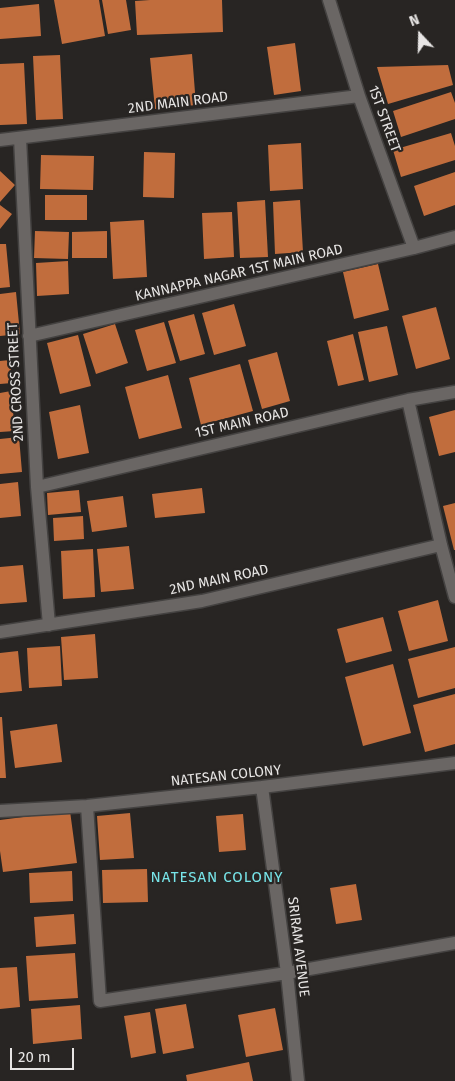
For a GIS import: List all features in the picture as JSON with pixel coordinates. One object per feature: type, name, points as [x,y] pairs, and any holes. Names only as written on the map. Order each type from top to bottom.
[{"type":"street","name":"1ST STREET","points":[[329,0],[359,96],[414,248]]},
{"type":"street","name":"2ND MAIN ROAD","points":[[0,140],[359,96]]},
{"type":"street","name":"2ND CROSS STREET","points":[[20,138],[37,487],[49,625]]},
{"type":"street","name":"KANNAPPA NAGAR 1ST MAIN ROAD","points":[[29,336],[455,237]]},
{"type":"street","name":"1ST MAIN ROAD","points":[[37,487],[408,400],[455,392]]},
{"type":"street","points":[[408,400],[441,545],[455,597]]},
{"type":"street","name":"2ND MAIN ROAD","points":[[0,632],[202,601],[441,545]]},
{"type":"street","name":"NATESAN COLONY","points":[[0,811],[87,806],[262,788],[455,763]]},
{"type":"street","name":"SRIRAM AVENUE","points":[[262,788],[287,972],[298,1081]]},
{"type":"street","points":[[87,806],[100,1001],[287,972],[455,943]]},
{"type":"building","points":[[54,0],[99,0],[105,36],[62,44]]},
{"type":"building","points":[[102,0],[126,0],[131,30],[108,34]]},
{"type":"building","points":[[222,0],[223,32],[137,35],[135,1]]},
{"type":"building","points":[[39,4],[41,36],[0,39],[0,8]]},
{"type":"building","points":[[295,43],[301,91],[274,95],[267,47]]},
{"type":"building","points":[[192,54],[196,105],[155,109],[150,58]]},
{"type":"building","points":[[60,55],[63,119],[36,120],[33,56]]},
{"type":"building","points":[[24,63],[27,124],[0,125],[0,64]]},
{"type":"building","points":[[448,65],[453,85],[388,104],[377,67]]},
{"type":"building","points":[[451,92],[455,103],[455,119],[401,137],[393,111]]},
{"type":"building","points":[[451,133],[455,146],[455,160],[401,177],[393,150]]},
{"type":"building","points":[[301,143],[303,189],[270,191],[268,145]]},
{"type":"building","points":[[144,152],[175,153],[174,198],[143,197]]},
{"type":"building","points":[[41,155],[94,156],[93,190],[40,189]]},
{"type":"building","points":[[0,171],[15,185],[0,202]]},
{"type":"building","points":[[455,172],[455,205],[424,216],[414,186]]},
{"type":"building","points":[[45,195],[87,195],[87,220],[45,220]]},
{"type":"building","points":[[265,200],[268,257],[240,258],[237,202]]},
{"type":"building","points":[[300,200],[303,252],[275,254],[273,202]]},
{"type":"building","points":[[0,205],[12,214],[0,229]]},
{"type":"building","points":[[232,212],[234,257],[204,259],[202,213]]},
{"type":"building","points":[[144,220],[147,277],[113,279],[110,222]]},
{"type":"building","points":[[35,231],[69,232],[68,259],[34,258]]},
{"type":"building","points":[[107,231],[107,258],[72,258],[72,232]]},
{"type":"building","points":[[0,244],[6,244],[10,287],[0,288]]},
{"type":"building","points":[[68,261],[69,294],[37,296],[36,263]]},
{"type":"building","points":[[378,264],[389,310],[354,319],[343,272]]},
{"type":"building","points":[[16,292],[20,334],[0,336],[0,294]]},
{"type":"building","points":[[234,304],[246,346],[214,355],[202,313]]},
{"type":"building","points":[[436,307],[450,359],[416,369],[402,316]]},
{"type":"building","points":[[194,314],[205,354],[180,361],[168,321]]},
{"type":"building","points":[[164,322],[176,363],[147,371],[135,330]]},
{"type":"building","points":[[115,324],[128,363],[96,374],[83,334]]},
{"type":"building","points":[[387,326],[398,375],[369,382],[358,332]]},
{"type":"building","points":[[353,334],[364,380],[338,386],[327,341]]},
{"type":"building","points":[[78,335],[91,386],[60,394],[47,343]]},
{"type":"building","points":[[277,352],[290,401],[262,409],[248,360]]},
{"type":"building","points":[[10,360],[12,383],[0,384],[0,361]]},
{"type":"building","points":[[240,364],[253,411],[201,425],[189,378]]},
{"type":"building","points":[[168,375],[182,428],[139,439],[125,387]]},
{"type":"building","points":[[11,391],[15,431],[0,432],[0,393]]},
{"type":"building","points":[[80,405],[89,453],[58,459],[49,412]]},
{"type":"building","points":[[455,410],[455,452],[439,456],[429,417]]},
{"type":"building","points":[[19,437],[22,472],[0,474],[0,439]]},
{"type":"building","points":[[18,482],[21,516],[0,518],[0,484]]},
{"type":"building","points":[[202,488],[205,513],[155,518],[152,494]]},
{"type":"building","points":[[79,490],[81,512],[48,515],[47,493]]},
{"type":"building","points":[[123,496],[127,527],[92,532],[87,501]]},
{"type":"building","points":[[455,503],[455,550],[454,550],[443,506]]},
{"type":"building","points":[[83,516],[84,539],[54,541],[53,518]]},
{"type":"building","points":[[129,546],[134,589],[101,592],[97,549]]},
{"type":"building","points":[[93,549],[95,597],[63,599],[61,551]]},
{"type":"building","points":[[23,565],[27,602],[0,604],[0,567]]},
{"type":"building","points":[[438,600],[448,641],[409,651],[398,611]]},
{"type":"building","points":[[383,617],[392,651],[346,663],[337,629]]},
{"type":"building","points":[[95,634],[98,678],[64,680],[61,637]]},
{"type":"building","points":[[60,646],[62,686],[29,688],[27,648]]},
{"type":"building","points":[[455,647],[455,688],[418,698],[408,659]]},
{"type":"building","points":[[18,651],[22,691],[0,693],[0,653]]},
{"type":"building","points":[[393,664],[411,733],[363,746],[345,677]]},
{"type":"building","points":[[455,694],[455,744],[425,752],[413,705]]},
{"type":"building","points":[[0,717],[2,717],[6,778],[0,778]]},
{"type":"building","points":[[57,724],[62,762],[15,768],[10,731]]},
{"type":"building","points":[[70,811],[77,863],[3,872],[0,851],[0,820]]},
{"type":"building","points":[[130,813],[134,858],[100,860],[97,816]]},
{"type":"building","points":[[243,814],[246,850],[219,852],[216,816]]},
{"type":"building","points":[[147,869],[148,902],[103,903],[102,870]]},
{"type":"building","points":[[72,871],[73,901],[30,903],[29,873]]},
{"type":"building","points":[[356,884],[362,920],[336,924],[330,888]]},
{"type":"building","points":[[74,914],[76,944],[36,947],[34,917]]},
{"type":"building","points":[[75,953],[78,998],[29,1001],[26,956]]},
{"type":"building","points":[[17,967],[20,1007],[0,1009],[0,968]]},
{"type":"building","points":[[186,1004],[194,1048],[163,1054],[155,1009]]},
{"type":"building","points":[[80,1005],[82,1039],[33,1044],[31,1009]]},
{"type":"building","points":[[275,1008],[283,1050],[246,1057],[238,1015]]},
{"type":"building","points":[[150,1012],[156,1053],[131,1058],[124,1016]]},
{"type":"building","points":[[249,1062],[253,1081],[187,1081],[186,1075]]},
{"type":"district","name":"NATESAN COLONY","points":[[217,878]]}]
